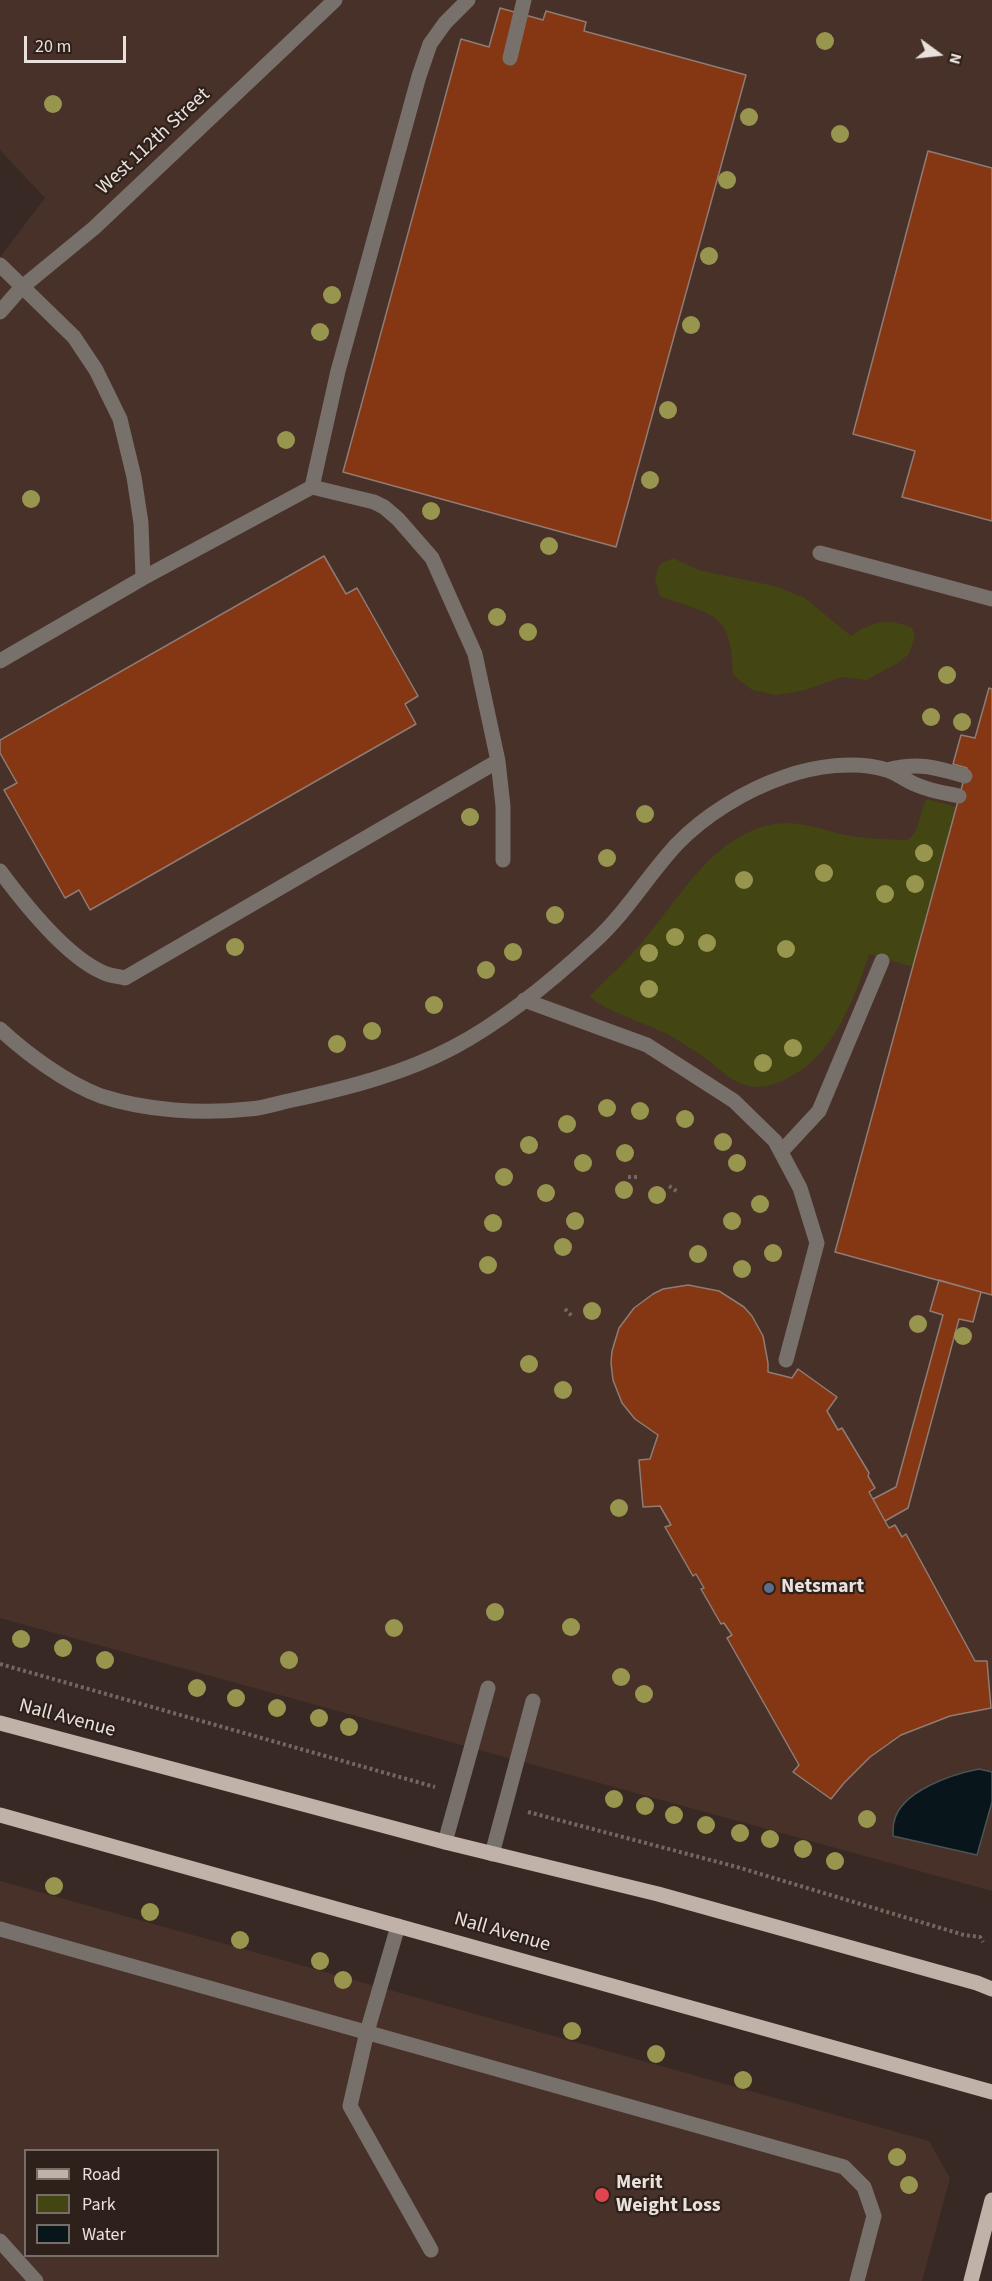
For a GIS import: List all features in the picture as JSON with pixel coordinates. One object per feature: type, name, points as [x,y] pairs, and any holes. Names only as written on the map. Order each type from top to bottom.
[{"type":"main road","name":"Nall Avenue","points":[[0,1723],[445,1842],[658,1894],[992,1989]]},
{"type":"main road","name":"Nall Avenue","points":[[0,1815],[992,2092]]},
{"type":"main road","points":[[971,2281],[992,2200]]},
{"type":"street","name":"West 112th Street","points":[[0,312],[21,288],[94,228],[334,0]]},
{"type":"street","points":[[312,487],[341,360],[419,76],[430,44],[445,23],[468,0]]},
{"type":"street","points":[[510,58],[524,0]]},
{"type":"street","points":[[0,265],[21,288],[74,337],[96,370],[120,419],[134,477],[141,523],[143,578]]},
{"type":"street","points":[[0,661],[143,578],[312,487],[374,502],[398,519],[432,558],[475,654],[498,761],[503,806],[503,860]]},
{"type":"street","points":[[820,553],[992,599]]},
{"type":"street","points":[[0,870],[48,929],[82,960],[103,973],[125,978],[498,761]]},
{"type":"street","points":[[3,1035],[75,1084],[100,1095],[135,1105],[182,1111],[249,1109],[340,1090],[398,1072],[455,1047],[524,1000],[597,940],[679,842],[711,816],[754,789],[786,776],[824,768],[856,765],[887,770],[917,786],[959,796]]},
{"type":"street","points":[[887,770],[907,765],[927,765],[965,776]]},
{"type":"street","points":[[781,1152],[819,1111],[882,961]]},
{"type":"street","points":[[524,1000],[656,1050],[734,1101],[775,1141],[800,1188],[818,1243],[786,1360]]},
{"type":"street","points":[[445,1842],[488,1688]]},
{"type":"street","points":[[492,1854],[533,1701]]},
{"type":"street","points":[[398,1926],[367,2032],[350,2106],[432,2250]]},
{"type":"street","points":[[0,1929],[844,2167],[864,2187],[874,2216],[856,2281]]},
{"type":"street","points":[[0,2241],[36,2281]]},
{"type":"path","points":[[628,1177],[638,1177]]},
{"type":"path","points":[[669,1186],[678,1192]]},
{"type":"path","points":[[565,1309],[572,1316]]},
{"type":"path","points":[[0,1664],[440,1788]]},
{"type":"path","points":[[525,1811],[737,1867],[964,1935],[980,1937],[983,1942]]},
{"type":"shaded area","points":[[0,0],[992,0],[992,1891],[0,1618],[0,257],[45,198],[0,150]]},
{"type":"shaded area","points":[[0,1881],[929,2141],[950,2178],[922,2281],[0,2281]]},
{"type":"green space","points":[[673,558],[698,570],[775,586],[805,598],[851,636],[873,624],[887,622],[912,628],[915,636],[909,654],[898,663],[866,680],[841,677],[806,690],[777,695],[752,690],[733,675],[729,638],[716,619],[694,608],[660,596],[655,580],[659,565]]},
{"type":"green space","points":[[927,799],[957,807],[913,967],[869,954],[840,1026],[817,1057],[786,1079],[759,1087],[737,1082],[671,1036],[604,1007],[590,996],[638,947],[703,866],[740,837],[761,827],[792,823],[851,836],[906,840],[917,828]]},
{"type":"water","points":[[979,1769],[992,1772],[992,1802],[977,1855],[893,1836],[898,1811],[906,1801],[942,1780]]},
{"type":"building","points":[[500,8],[543,20],[546,11],[586,22],[584,31],[746,75],[616,547],[343,472],[461,39],[489,47]]},
{"type":"building","points":[[928,151],[992,168],[992,521],[902,497],[915,451],[853,434]]},
{"type":"building","points":[[324,556],[346,594],[357,588],[418,696],[405,704],[416,724],[90,910],[79,890],[65,898],[4,790],[17,783],[0,753],[0,740]]},
{"type":"building","points":[[989,688],[992,689],[992,1295],[835,1252],[967,768],[953,764],[961,735],[975,738]]},
{"type":"building","points":[[939,1280],[981,1292],[973,1322],[959,1319],[908,1508],[885,1521],[873,1499],[896,1487],[943,1315],[930,1311]]},
{"type":"building","points":[[688,1285],[719,1291],[744,1307],[763,1336],[768,1372],[792,1378],[798,1369],[837,1397],[827,1411],[838,1430],[842,1428],[869,1473],[868,1476],[875,1488],[869,1492],[885,1521],[889,1528],[895,1525],[902,1537],[906,1534],[975,1661],[987,1661],[991,1708],[950,1716],[901,1735],[870,1757],[831,1799],[793,1772],[799,1765],[727,1638],[732,1635],[724,1623],[721,1624],[701,1589],[704,1588],[696,1574],[693,1576],[665,1527],[671,1525],[660,1506],[643,1507],[639,1460],[650,1459],[658,1435],[635,1419],[622,1403],[613,1380],[612,1351],[619,1328],[634,1308],[663,1289]]},
{"type":"place","name":"Netsmart","points":[[769,1588]]},
{"type":"place","name":"Merit Weight Loss","points":[[602,2195]]}]
